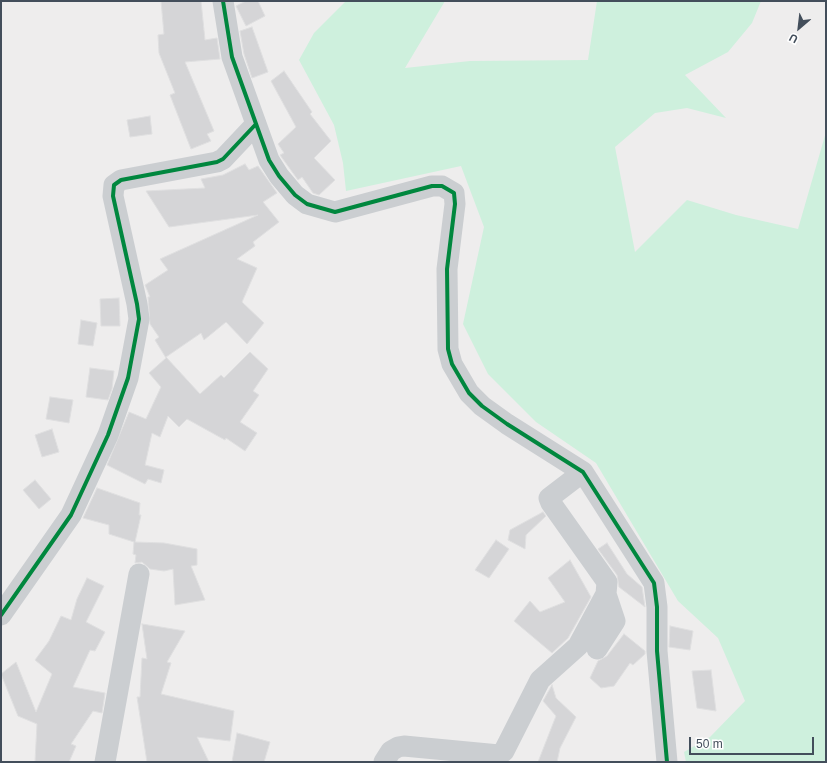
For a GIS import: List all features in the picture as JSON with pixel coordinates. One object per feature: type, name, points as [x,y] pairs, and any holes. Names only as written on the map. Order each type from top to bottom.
[{"type":"street","points":[[223,1],[232,57],[269,160],[279,176],[295,195],[307,204],[322,210],[335,212],[432,186],[442,186],[454,193],[455,204],[447,269],[448,348],[452,364],[469,393],[482,406],[507,424],[583,472],[654,583],[657,607],[657,651],[667,762]]},
{"type":"street","points":[[1,615],[71,515],[108,435],[128,378],[139,319],[114,196],[114,185],[121,180],[216,162],[223,159],[256,124]]},
{"type":"street","points":[[583,472],[550,496],[549,501],[607,582],[606,594],[615,621],[598,649]]},
{"type":"street","points":[[105,762],[139,574]]},
{"type":"street","points":[[384,762],[391,751],[398,747],[404,746],[492,756],[499,755],[504,752],[540,680],[578,646],[606,594]]},
{"type":"green space","points":[[346,1],[445,1],[405,68],[470,61],[588,60],[597,1],[761,1],[752,23],[728,52],[685,75],[726,118],[687,108],[655,113],[615,147],[635,252],[687,200],[736,215],[798,229],[826,132],[826,762],[686,762],[684,752],[710,737],[745,701],[718,638],[678,601],[596,463],[536,422],[488,374],[463,324],[484,227],[461,166],[346,191],[343,163],[334,125],[299,60],[314,33]]},
{"type":"building","points":[[161,1],[201,1],[205,40],[217,38],[220,59],[185,62],[214,131],[207,134],[211,141],[191,149],[170,95],[175,93],[159,53],[158,35],[164,34]]},
{"type":"building","points":[[246,1],[258,1],[265,16],[246,26],[236,6]]},
{"type":"building","points":[[252,27],[268,72],[252,78],[244,54],[240,31]]},
{"type":"building","points":[[284,71],[312,112],[310,114],[331,141],[314,158],[335,180],[319,195],[313,193],[302,177],[298,180],[280,155],[284,153],[278,144],[296,127],[271,81]]},
{"type":"building","points":[[150,116],[152,134],[130,137],[127,120]]},
{"type":"building","points":[[245,164],[249,170],[258,166],[277,193],[263,202],[279,222],[253,242],[255,246],[237,259],[257,268],[242,302],[264,323],[247,344],[226,322],[204,340],[201,333],[166,357],[200,394],[221,375],[224,378],[250,352],[268,369],[253,391],[259,395],[240,422],[257,433],[245,451],[226,438],[225,440],[187,419],[179,427],[168,416],[160,437],[152,433],[145,465],[164,470],[161,483],[148,479],[145,484],[107,465],[129,412],[146,419],[161,387],[149,373],[166,358],[155,340],[159,337],[150,324],[148,297],[150,297],[145,285],[168,270],[160,259],[258,215],[169,227],[146,191],[205,188],[201,179],[223,175]]},
{"type":"building","points":[[119,298],[120,326],[101,326],[100,299]]},
{"type":"building","points":[[81,320],[97,323],[93,346],[78,344]]},
{"type":"building","points":[[90,368],[114,371],[112,389],[108,400],[86,397]]},
{"type":"building","points":[[50,397],[73,400],[69,423],[46,419]]},
{"type":"building","points":[[52,429],[59,452],[42,457],[35,435]]},
{"type":"building","points":[[35,480],[51,499],[39,509],[23,490]]},
{"type":"building","points":[[97,488],[140,503],[139,515],[141,515],[135,542],[164,543],[197,549],[197,565],[191,566],[205,600],[175,605],[173,569],[164,571],[150,569],[142,562],[135,563],[136,555],[133,554],[134,542],[109,534],[109,525],[83,518]]},
{"type":"building","points":[[543,512],[546,516],[526,535],[525,549],[508,540],[510,530]]},
{"type":"building","points":[[496,540],[509,549],[489,578],[475,570]]},
{"type":"building","points":[[607,543],[627,574],[642,587],[645,607],[619,587],[617,575],[598,549]]},
{"type":"building","points":[[570,560],[591,597],[568,638],[552,653],[514,621],[530,601],[540,612],[565,602],[548,578]]},
{"type":"building","points":[[87,578],[104,586],[86,622],[105,632],[95,651],[90,650],[73,687],[105,693],[102,713],[93,711],[71,744],[76,746],[69,762],[35,762],[37,724],[18,716],[1,674],[16,662],[36,712],[52,674],[35,660],[49,641],[61,616],[71,620],[77,599]]},
{"type":"building","points":[[142,624],[185,631],[167,662],[171,663],[161,694],[234,711],[230,741],[197,737],[209,762],[147,762],[137,697],[140,697],[142,658],[147,659]]},
{"type":"building","points":[[670,626],[693,631],[690,650],[669,647]]},
{"type":"building","points":[[624,634],[645,651],[645,654],[633,665],[630,663],[614,686],[601,688],[590,678],[598,661],[607,656]]},
{"type":"building","points":[[711,670],[716,711],[697,708],[692,671]]},
{"type":"building","points":[[552,685],[556,698],[576,717],[560,748],[557,762],[538,762],[556,716],[543,701]]},
{"type":"building","points":[[237,733],[270,742],[264,762],[232,762]]},
{"type":"cycle path","points":[[223,1],[232,57],[269,160],[279,176],[295,195],[307,204],[335,212],[432,186],[442,186],[454,193],[455,204],[447,269],[448,349],[452,364],[469,393],[482,406],[507,424],[583,472],[654,583],[657,607],[657,651],[667,762]]},
{"type":"cycle path","points":[[1,615],[71,515],[108,435],[128,378],[139,319],[113,196],[114,185],[121,180],[217,162],[223,159],[256,124]]}]
